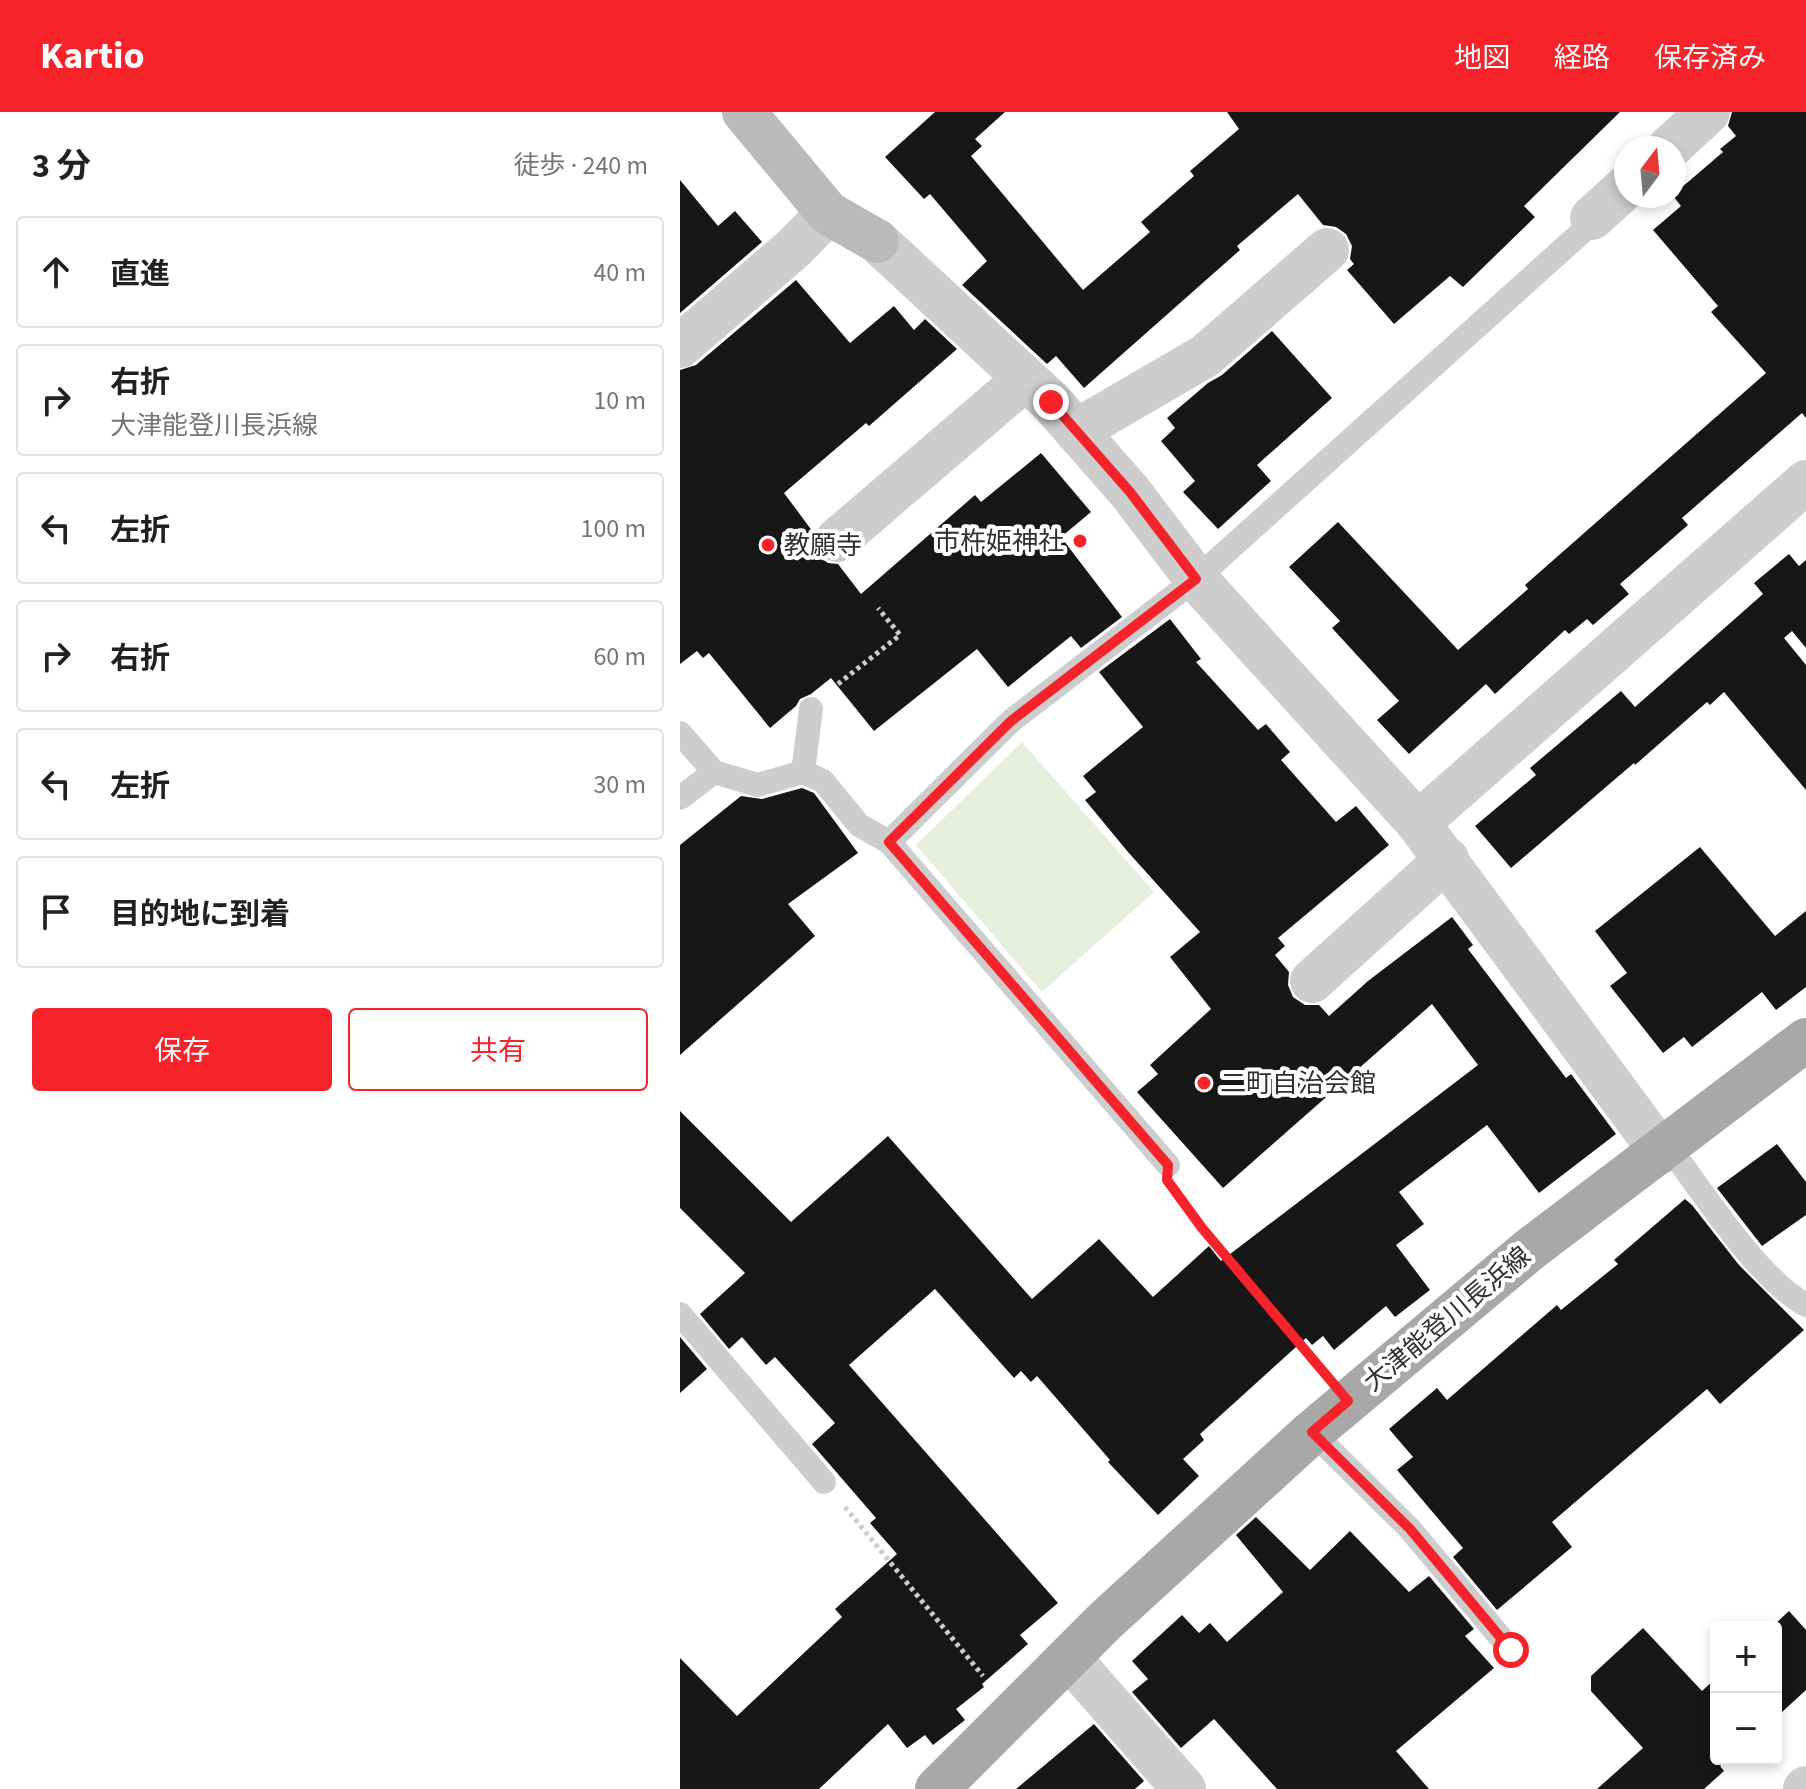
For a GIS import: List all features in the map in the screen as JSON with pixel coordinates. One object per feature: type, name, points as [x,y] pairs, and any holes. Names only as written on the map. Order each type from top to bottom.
[{"type":"main road","name":"大津能登川長浜線","points":[[937,1789],[1139,1590],[1312,1432],[1529,1250],[1806,1040]]},
{"type":"street","points":[[744,112],[828,213],[877,241],[1051,402],[1130,492],[1196,579],[1418,823],[1664,1149]]},
{"type":"street","points":[[1592,218],[1614,198]]},
{"type":"street","points":[[680,346],[794,248],[828,213]]},
{"type":"street","points":[[1076,431],[1205,356],[1327,250]]},
{"type":"street","points":[[837,540],[1025,379]]},
{"type":"street","points":[[1418,823],[1806,482]]},
{"type":"street","points":[[1312,981],[1447,859]]},
{"type":"street","points":[[1069,1658],[1184,1789]]},
{"type":"lane","points":[[889,842],[1011,721],[1196,579],[1582,232],[1592,218]]},
{"type":"lane","points":[[803,772],[811,709]]},
{"type":"lane","points":[[680,733],[714,772],[758,785],[803,772],[823,781],[859,825],[889,842],[1168,1165]]},
{"type":"lane","points":[[680,798],[714,772]]},
{"type":"lane","points":[[1664,1149],[1758,1265],[1806,1305]]},
{"type":"lane","points":[[680,1314],[824,1482]]},
{"type":"lane","points":[[1312,1432],[1410,1529],[1511,1650]]},
{"type":"path","points":[[811,709],[900,635],[878,608]]},
{"type":"path","points":[[1168,1165],[1167,1180],[1202,1228],[1348,1401]]},
{"type":"path","points":[[824,1482],[989,1684],[1016,1710]]},
{"type":"green space","points":[[1022,742],[1154,892],[1042,992],[916,845]]},
{"type":"building","points":[[935,112],[1005,112],[975,139],[982,146],[971,156],[1083,290],[1150,232],[1141,222],[1194,176],[1190,171],[1239,129],[1227,112],[1620,112],[1524,206],[1535,217],[1463,287],[1450,276],[1394,324],[1347,270],[1354,264],[1350,259],[1352,246],[1346,234],[1336,227],[1323,225],[1298,194],[1237,246],[1240,250],[1084,388],[1056,356],[1047,364],[962,285],[987,261],[930,194],[924,199],[885,157]]},
{"type":"building","points":[[1732,112],[1806,112],[1806,418],[1802,413],[1682,518],[1688,525],[1620,584],[1629,594],[1593,625],[1587,619],[1569,634],[1565,630],[1495,694],[1486,684],[1409,754],[1377,720],[1399,701],[1332,628],[1340,621],[1289,567],[1338,522],[1458,650],[1528,589],[1525,585],[1766,373],[1711,312],[1718,306],[1653,230],[1679,208],[1686,208],[1686,184],[1723,152],[1720,149],[1736,136],[1728,126]]},
{"type":"building","points":[[680,180],[718,226],[735,211],[762,242],[680,313]]},
{"type":"building","points":[[796,280],[850,343],[894,306],[914,330],[925,319],[957,349],[869,426],[866,423],[784,493],[813,532],[813,545],[819,557],[828,563],[838,564],[861,594],[975,495],[981,502],[1041,453],[1091,512],[1061,537],[1122,617],[1081,648],[1071,636],[1008,687],[977,649],[874,731],[831,678],[800,699],[770,728],[709,653],[703,658],[697,651],[680,664],[680,370],[696,365]]},
{"type":"building","points":[[1272,331],[1332,398],[1257,465],[1271,481],[1218,529],[1183,492],[1195,481],[1161,441],[1175,428],[1167,418]]},
{"type":"building","points":[[1789,554],[1799,566],[1806,560],[1806,648],[1792,631],[1784,638],[1806,665],[1806,790],[1724,692],[1710,705],[1707,702],[1511,868],[1475,826],[1536,775],[1530,768],[1621,691],[1635,707],[1763,594],[1754,583]]},
{"type":"building","points":[[1170,619],[1201,659],[1196,662],[1258,730],[1266,724],[1290,752],[1281,760],[1336,822],[1356,806],[1389,845],[1278,938],[1285,946],[1275,955],[1289,972],[1288,985],[1293,997],[1305,1005],[1319,1005],[1329,1016],[1368,981],[1452,917],[1473,945],[1468,949],[1566,1078],[1571,1074],[1616,1134],[1539,1193],[1487,1125],[1399,1192],[1424,1224],[1396,1245],[1430,1290],[1395,1317],[1386,1306],[1334,1350],[1323,1336],[1312,1345],[1306,1338],[1200,1434],[1204,1440],[1183,1459],[1199,1476],[1158,1515],[1108,1462],[1110,1460],[1037,1376],[1031,1382],[1021,1371],[1014,1378],[935,1289],[849,1365],[1058,1603],[1020,1635],[1028,1644],[982,1684],[984,1687],[956,1709],[965,1720],[933,1745],[925,1735],[907,1748],[888,1724],[819,1789],[680,1789],[680,1658],[737,1716],[842,1617],[835,1609],[897,1554],[870,1523],[876,1518],[812,1444],[835,1423],[775,1357],[766,1365],[742,1337],[729,1349],[700,1314],[745,1273],[680,1208],[680,1111],[791,1222],[888,1136],[1032,1299],[1099,1239],[1153,1297],[1209,1246],[1221,1261],[1478,1065],[1432,1004],[1223,1188],[1137,1092],[1158,1074],[1150,1065],[1211,1009],[1170,957],[1200,932],[1085,800],[1096,792],[1083,776],[1143,727],[1099,672]]},
{"type":"building","points":[[802,788],[814,793],[858,853],[788,904],[815,936],[680,1055],[680,845],[741,796],[762,799]]},
{"type":"building","points":[[1700,847],[1775,936],[1806,911],[1806,987],[1776,1010],[1762,992],[1692,1047],[1684,1037],[1663,1053],[1610,986],[1627,973],[1595,931]]},
{"type":"building","points":[[1777,1144],[1806,1182],[1806,1215],[1762,1246],[1717,1188]]},
{"type":"building","points":[[1685,1199],[1739,1265],[1804,1330],[1720,1404],[1707,1389],[1552,1522],[1572,1547],[1497,1610],[1453,1557],[1463,1548],[1397,1470],[1413,1457],[1389,1429],[1437,1388],[1447,1400],[1557,1305],[1561,1310],[1618,1264],[1614,1260]]},
{"type":"building","points":[[680,1337],[707,1369],[680,1393]]},
{"type":"building","points":[[1256,1517],[1310,1570],[1350,1531],[1409,1592],[1429,1576],[1474,1629],[1465,1636],[1494,1668],[1396,1751],[1429,1789],[1277,1789],[1214,1719],[1181,1748],[1132,1692],[1148,1679],[1132,1661],[1182,1615],[1199,1633],[1210,1623],[1227,1642],[1283,1592],[1236,1535]]},
{"type":"building","points":[[1789,1611],[1806,1630],[1806,1690],[1782,1712],[1782,1621],[1778,1621]]},
{"type":"building","points":[[1643,1628],[1702,1691],[1710,1684],[1710,1765],[1721,1765],[1724,1771],[1704,1789],[1597,1789],[1643,1748],[1591,1691],[1591,1676]]},
{"type":"building","points":[[1094,1724],[1144,1781],[1135,1789],[1016,1789]]},
{"type":"place","name":"市杵姫神社","points":[[1080,541]]},
{"type":"place","name":"教願寺","points":[[768,545]]},
{"type":"place","name":"二町自治会館","points":[[1204,1083]]},
{"type":"route","points":[[1051,402],[1130,492],[1196,579],[1011,721],[889,842],[1168,1165],[1167,1180],[1202,1228],[1348,1401],[1312,1432],[1410,1529],[1511,1650]]}]
